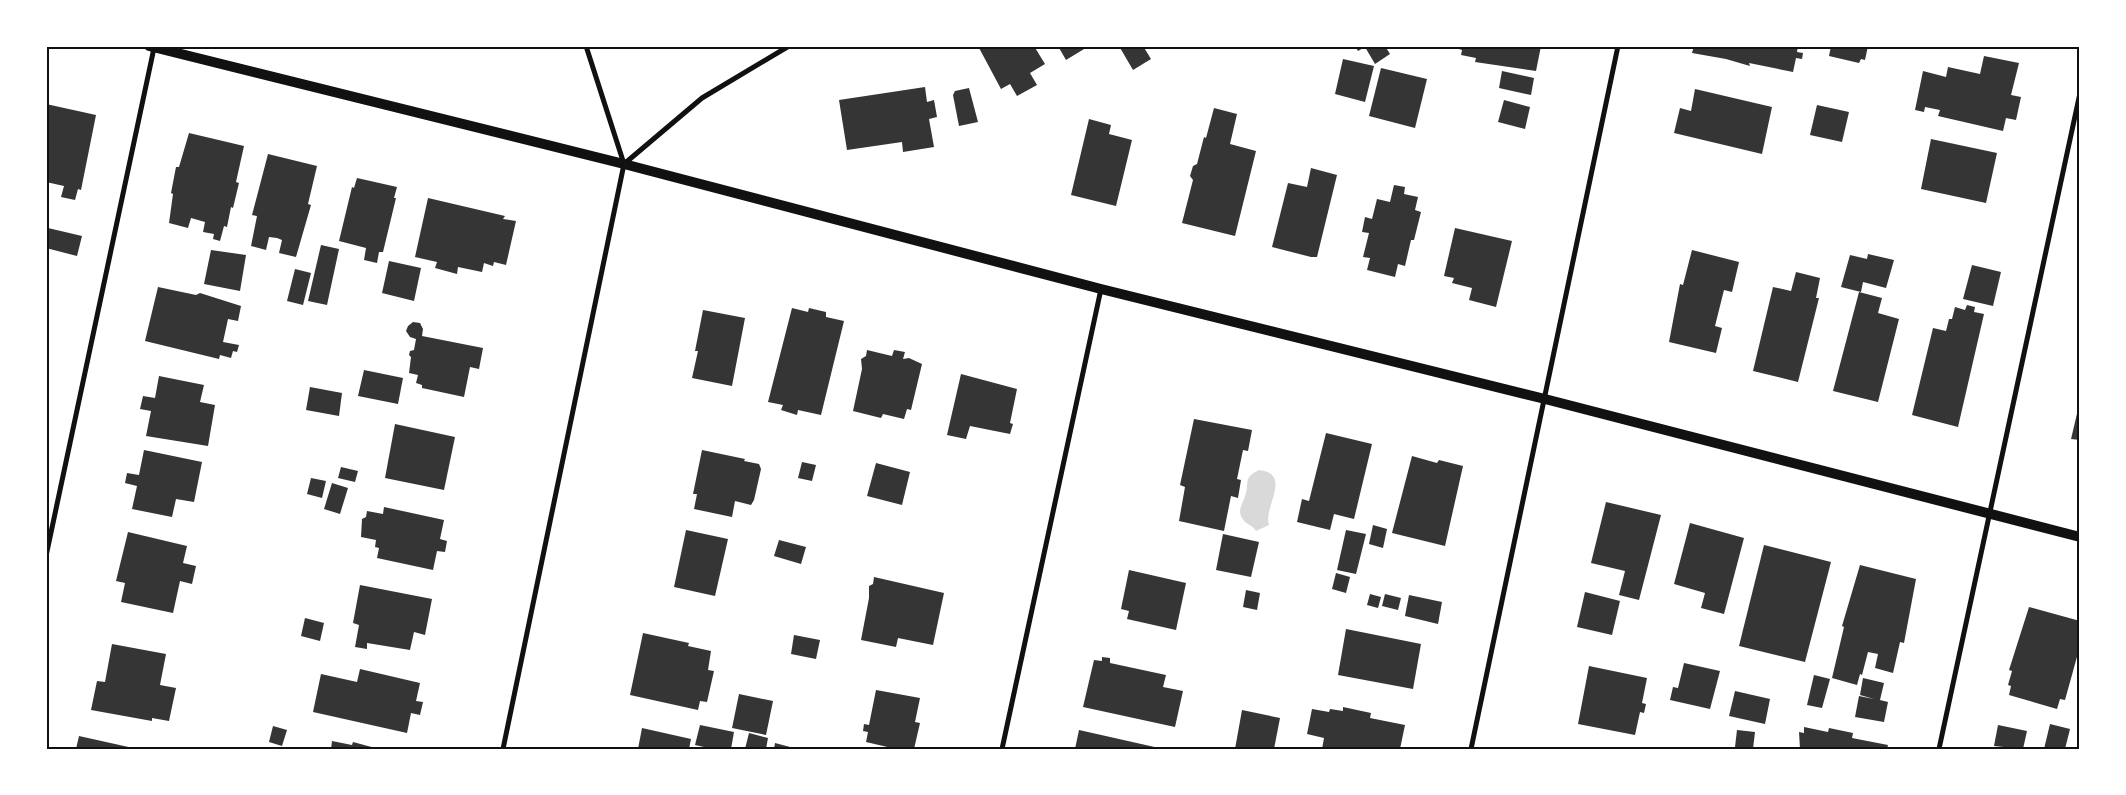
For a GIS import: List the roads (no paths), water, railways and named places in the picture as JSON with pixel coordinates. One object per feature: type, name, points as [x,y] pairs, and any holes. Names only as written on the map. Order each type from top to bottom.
[{"type":"main road","points":[[151,47],[624,164],[1101,289],[1545,399],[2080,536]]},
{"type":"street","points":[[504,749],[624,164],[586,46]]},
{"type":"street","points":[[624,164],[702,98],[789,46]]},
{"type":"street","points":[[1471,749],[1618,46]]},
{"type":"street","points":[[46,556],[151,47]]},
{"type":"street","points":[[1939,749],[2080,92]]},
{"type":"street","points":[[1002,749],[1101,289]]}]
